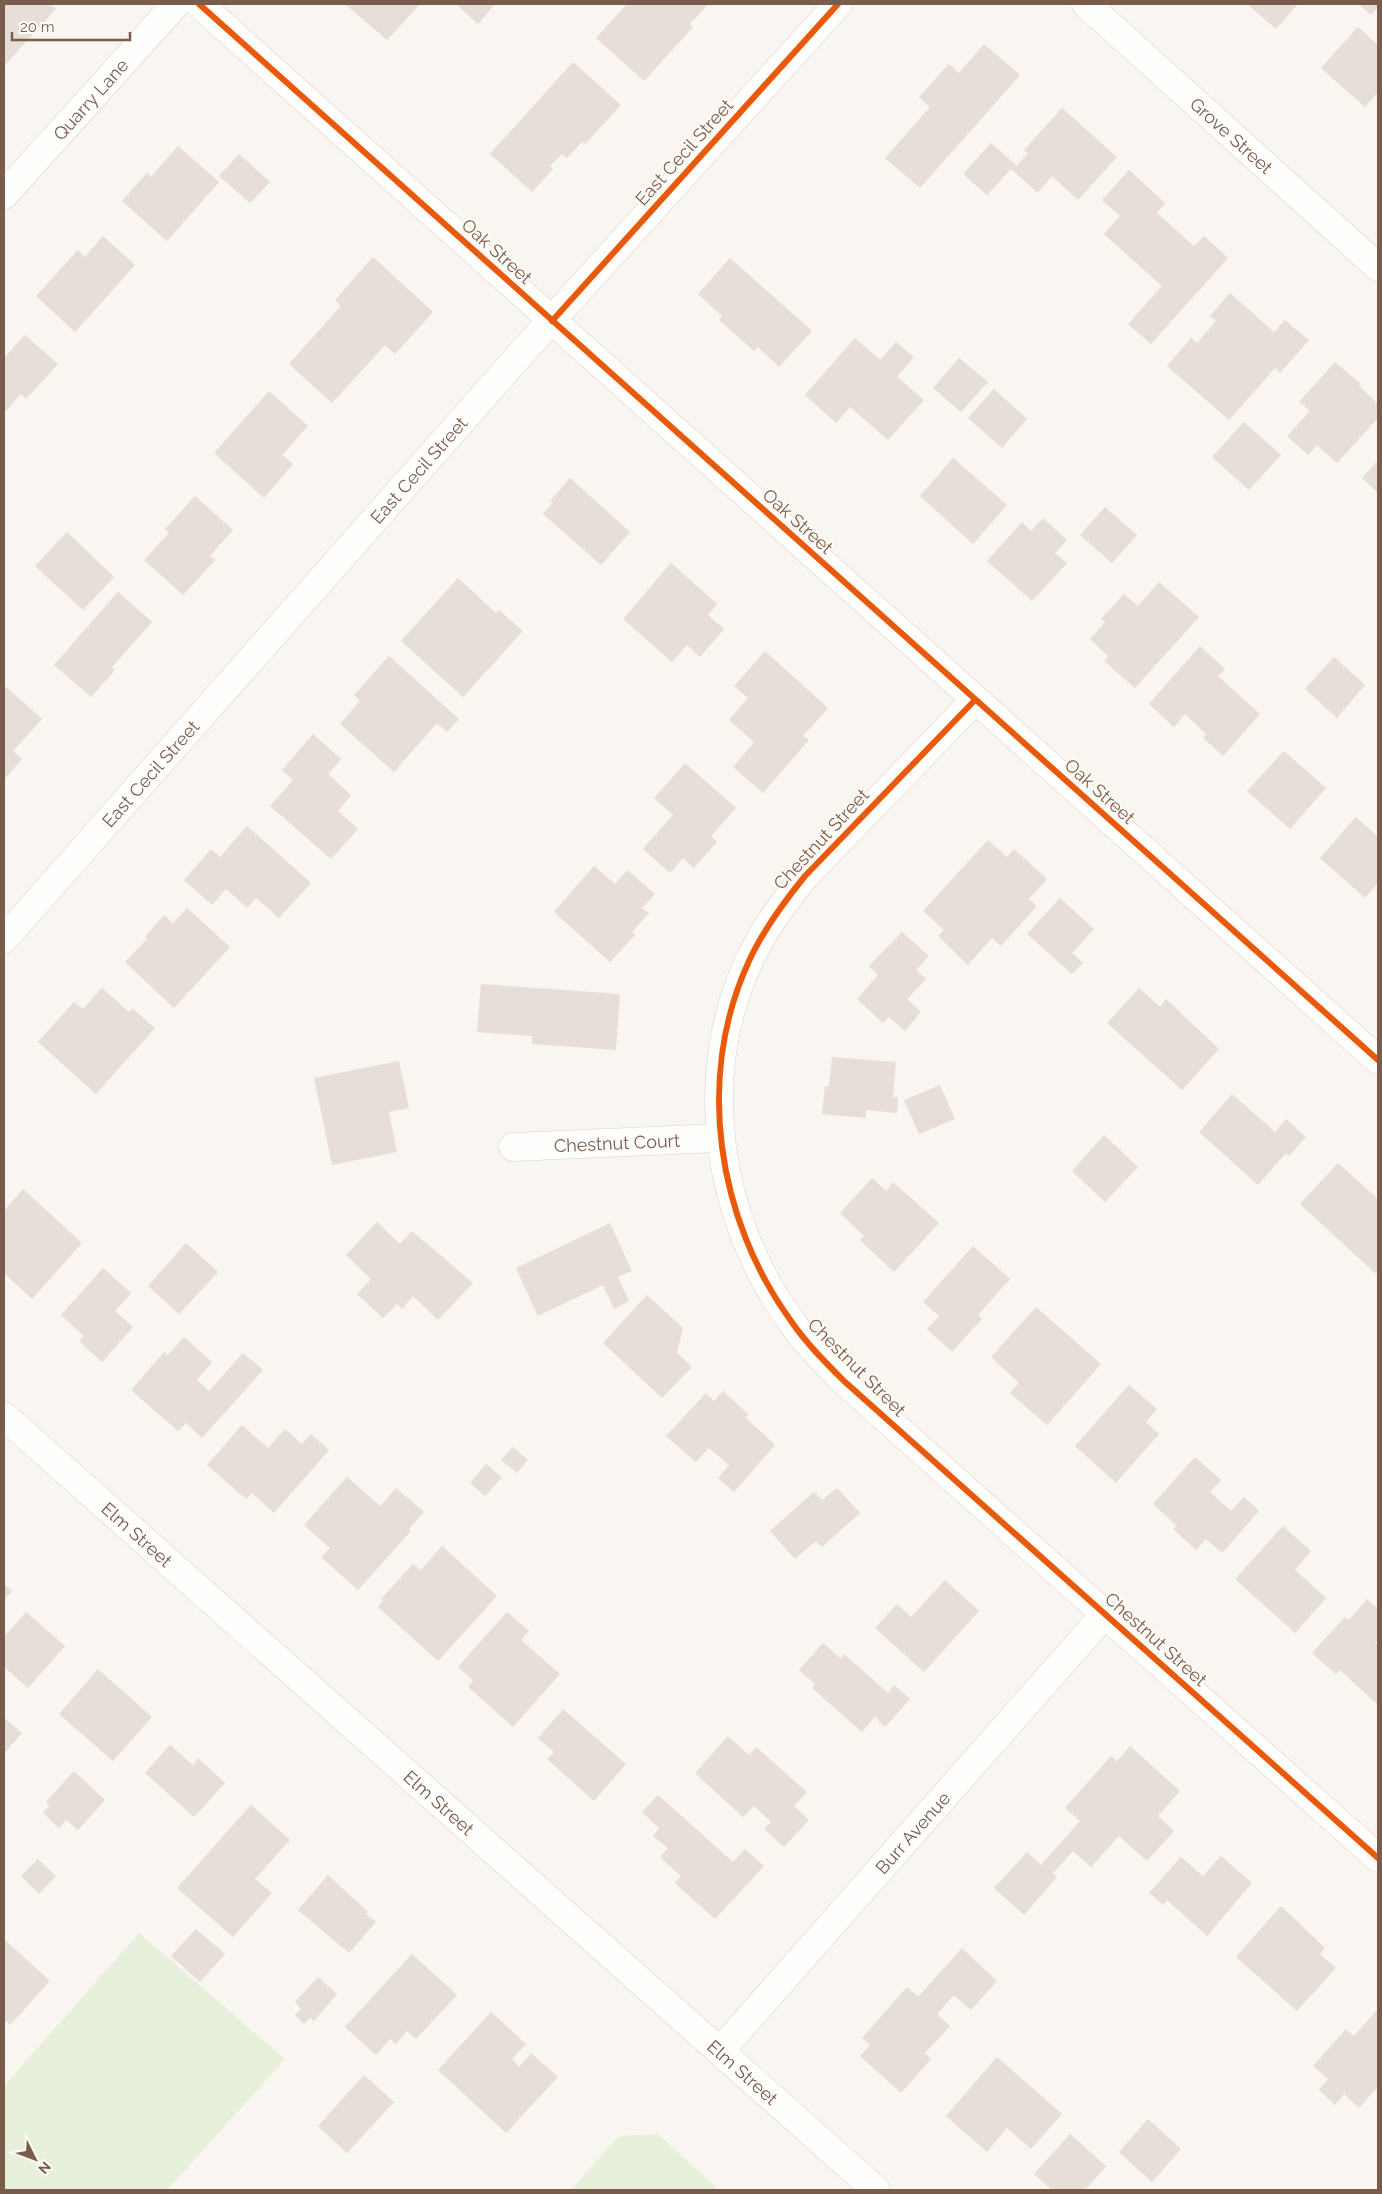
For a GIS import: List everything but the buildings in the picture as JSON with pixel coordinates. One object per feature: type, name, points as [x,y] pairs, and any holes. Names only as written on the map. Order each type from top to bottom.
[{"type":"street","name":"Quarry Lane","points":[[4,195],[176,4]]},
{"type":"street","name":"Oak Street","points":[[199,4],[1378,1060]]},
{"type":"street","name":"East Cecil Street","points":[[4,940],[552,321],[838,4]]},
{"type":"street","name":"Grove Street","points":[[1086,4],[1378,267]]},
{"type":"street","name":"Chestnut Street","points":[[974,700],[805,876],[783,902],[764,931],[736,993],[727,1026],[719,1094],[719,1138],[736,1216],[751,1254],[769,1289],[791,1322],[816,1353],[844,1381],[1378,1858]]},
{"type":"street","name":"Chestnut Court","points":[[513,1147],[719,1138]]},
{"type":"street","name":"Elm Street","points":[[4,1416],[876,2190]]},
{"type":"street","name":"Burr Avenue","points":[[720,2051],[1105,1614]]},
{"type":"green space","points":[[139,1933],[285,2059],[167,2190],[4,2190],[4,2086]]},
{"type":"green space","points":[[658,2134],[719,2190],[571,2190],[619,2136]]},
{"type":"cycle path","points":[[199,4],[1378,1060]]},
{"type":"cycle path","points":[[552,321],[838,4]]},
{"type":"cycle path","points":[[975,700],[805,876],[774,917],[749,961],[732,1006],[722,1052],[719,1099],[722,1147],[731,1193],[746,1238],[766,1281],[791,1321],[809,1345],[844,1381],[1378,1858]]}]
